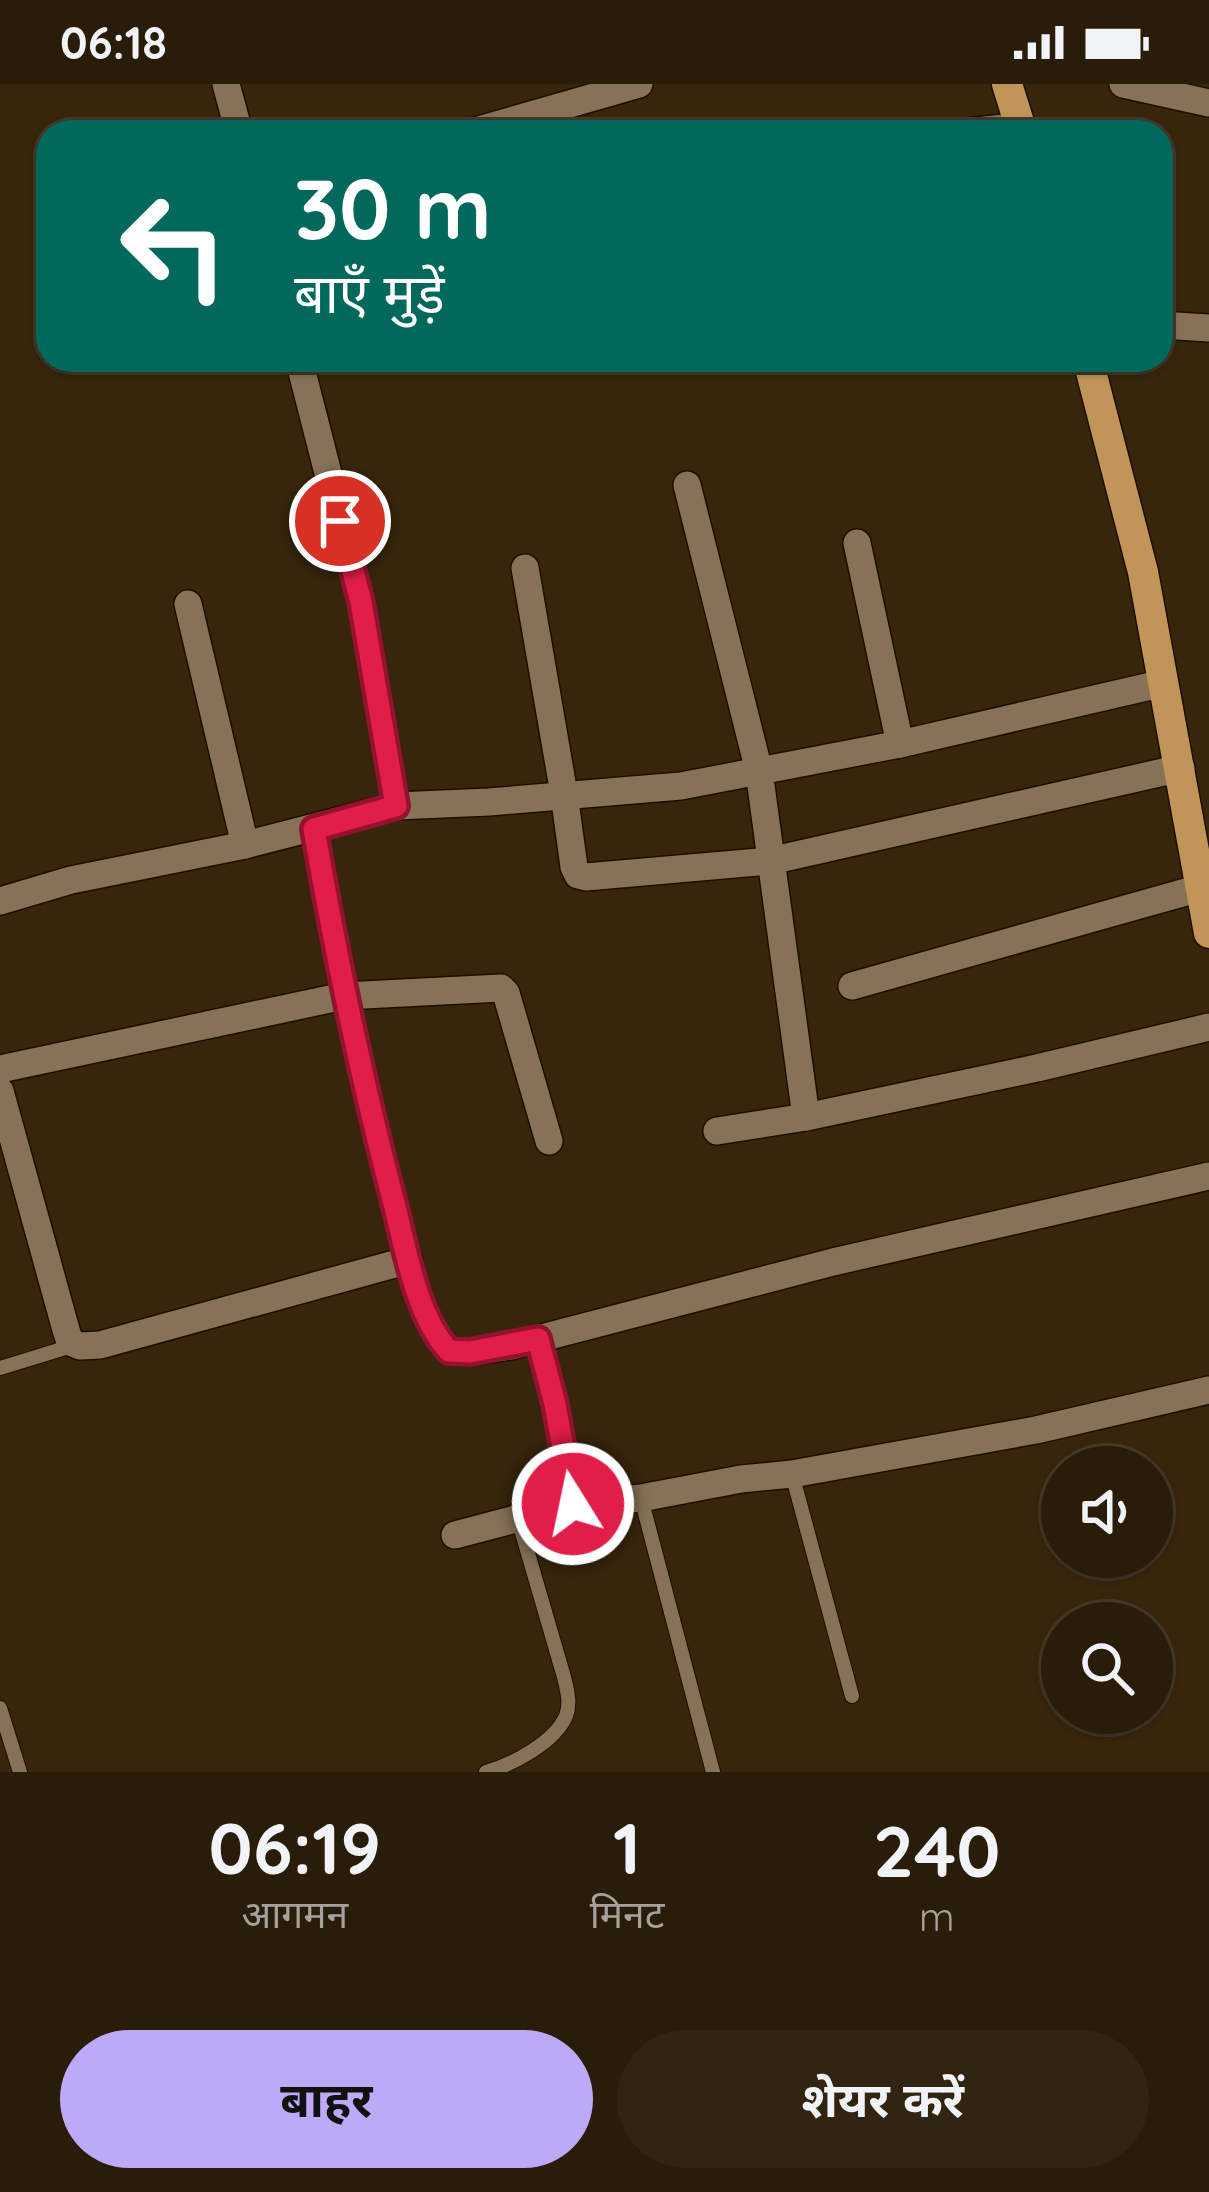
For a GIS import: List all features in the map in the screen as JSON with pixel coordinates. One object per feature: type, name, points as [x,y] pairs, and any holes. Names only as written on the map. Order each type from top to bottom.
[{"type":"main road","points":[[1007,84],[1018,120]]},
{"type":"main road","points":[[1091,372],[1143,572],[1209,933]]},
{"type":"street","points":[[226,84],[236,120]]},
{"type":"street","points":[[514,120],[639,84]]},
{"type":"street","points":[[1123,84],[1209,103]]},
{"type":"street","points":[[1173,326],[1209,328]]},
{"type":"street","points":[[302,372],[361,602],[396,806]]},
{"type":"street","points":[[687,485],[759,771],[806,1117]]},
{"type":"street","points":[[857,543],[900,744]]},
{"type":"street","points":[[525,568],[578,875],[770,860],[1181,768]]},
{"type":"street","points":[[188,604],[245,845]]},
{"type":"street","points":[[0,901],[396,806],[681,785],[900,744],[1164,683]]},
{"type":"street","points":[[314,829],[374,1129],[428,1319],[449,1351],[470,1352],[538,1339],[833,1262],[1209,1176]]},
{"type":"street","points":[[852,986],[1200,888]]},
{"type":"street","points":[[0,1069],[344,997],[501,988],[548,1141]]},
{"type":"street","points":[[717,1131],[806,1117],[1209,1028]]},
{"type":"street","points":[[0,1091],[65,1330],[75,1345],[100,1345],[409,1260]]},
{"type":"street","points":[[538,1339],[573,1504]]},
{"type":"street","points":[[455,1535],[573,1504],[792,1474],[1036,1430],[1209,1390]]},
{"type":"lane","points":[[0,1368],[75,1345]]},
{"type":"lane","points":[[792,1474],[852,1696]]},
{"type":"lane","points":[[641,1498],[713,1772]]},
{"type":"lane","points":[[486,1772],[510,1769],[550,1737],[567,1714],[569,1698],[518,1519]]},
{"type":"lane","points":[[0,1708],[20,1772]]},
{"type":"route","points":[[340,521],[361,602],[396,806],[314,829],[374,1129],[409,1260],[437,1338],[449,1351],[470,1352],[538,1339],[573,1504]]}]
